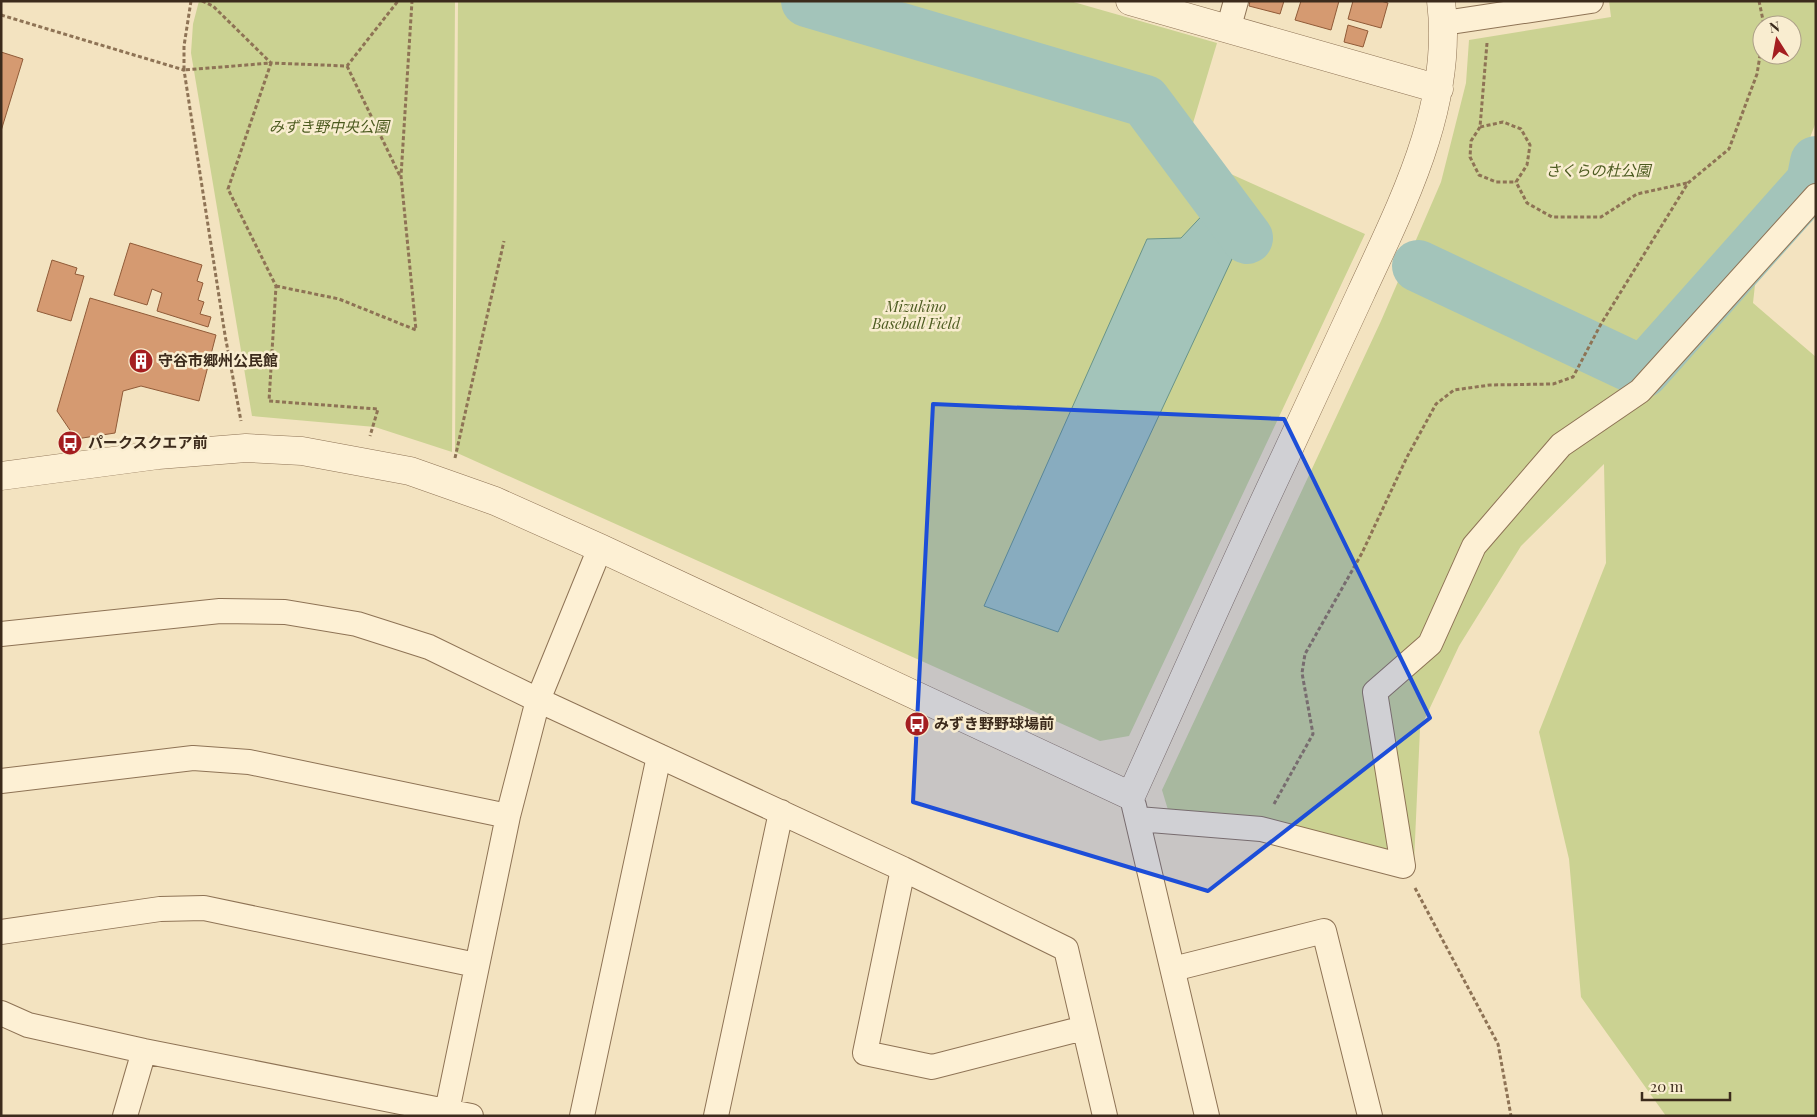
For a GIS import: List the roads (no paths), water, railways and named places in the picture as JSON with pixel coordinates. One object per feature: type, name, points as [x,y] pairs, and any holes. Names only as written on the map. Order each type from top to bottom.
[{"type":"street","points":[[1130,1],[1439,89]]},
{"type":"street","points":[[1228,30],[1236,1]]},
{"type":"street","points":[[1207,1116],[1135,807],[1272,484],[1392,226],[1428,132],[1439,89],[1443,12],[1490,15],[1592,1]]},
{"type":"street","points":[[1,476],[158,455],[246,448],[302,451],[410,471],[495,501],[600,548],[1135,807],[1260,829],[1402,866],[1375,692],[1430,644],[1474,546],[1561,445],[1640,391],[1816,196]]},
{"type":"street","points":[[446,1113],[508,816],[538,700],[600,548]]},
{"type":"street","points":[[1,634],[220,611],[285,612],[357,624],[429,647],[538,700],[902,868],[1066,949],[1105,1116]]},
{"type":"street","points":[[582,1116],[659,756]]},
{"type":"street","points":[[1,782],[193,758],[249,762],[508,816]]},
{"type":"street","points":[[716,1116],[781,812]]},
{"type":"street","points":[[902,868],[865,1052],[932,1066],[1084,1028]]},
{"type":"street","points":[[1,932],[160,908],[204,908],[476,965]]},
{"type":"street","points":[[1173,969],[1324,931],[1370,1116]]},
{"type":"street","points":[[1,1014],[28,1025],[144,1051],[446,1113],[471,1116]]},
{"type":"street","points":[[125,1116],[144,1051]]},
{"type":"water","points":[[1211,206],[1239,244],[1058,632],[984,606],[1147,239],[1181,238]]},
{"type":"waterway","points":[[807,1],[1145,101],[1247,238]]},
{"type":"waterway","points":[[1418,266],[1643,372],[1812,182],[1816,162]]},
{"type":"place","name":"守谷市郷州公民館","points":[[141,361]]},
{"type":"place","name":"パークスクエア前","points":[[70,443]]},
{"type":"place","name":"みずき野野球場前","points":[[917,724]]},
{"type":"park label","name":"みずき野中央公園","points":[[329,127]]},
{"type":"park label","name":"さくらの杜公園","points":[[1598,171]]},
{"type":"park label","name":"Mizukino Baseball Field","points":[[916,316]]}]
